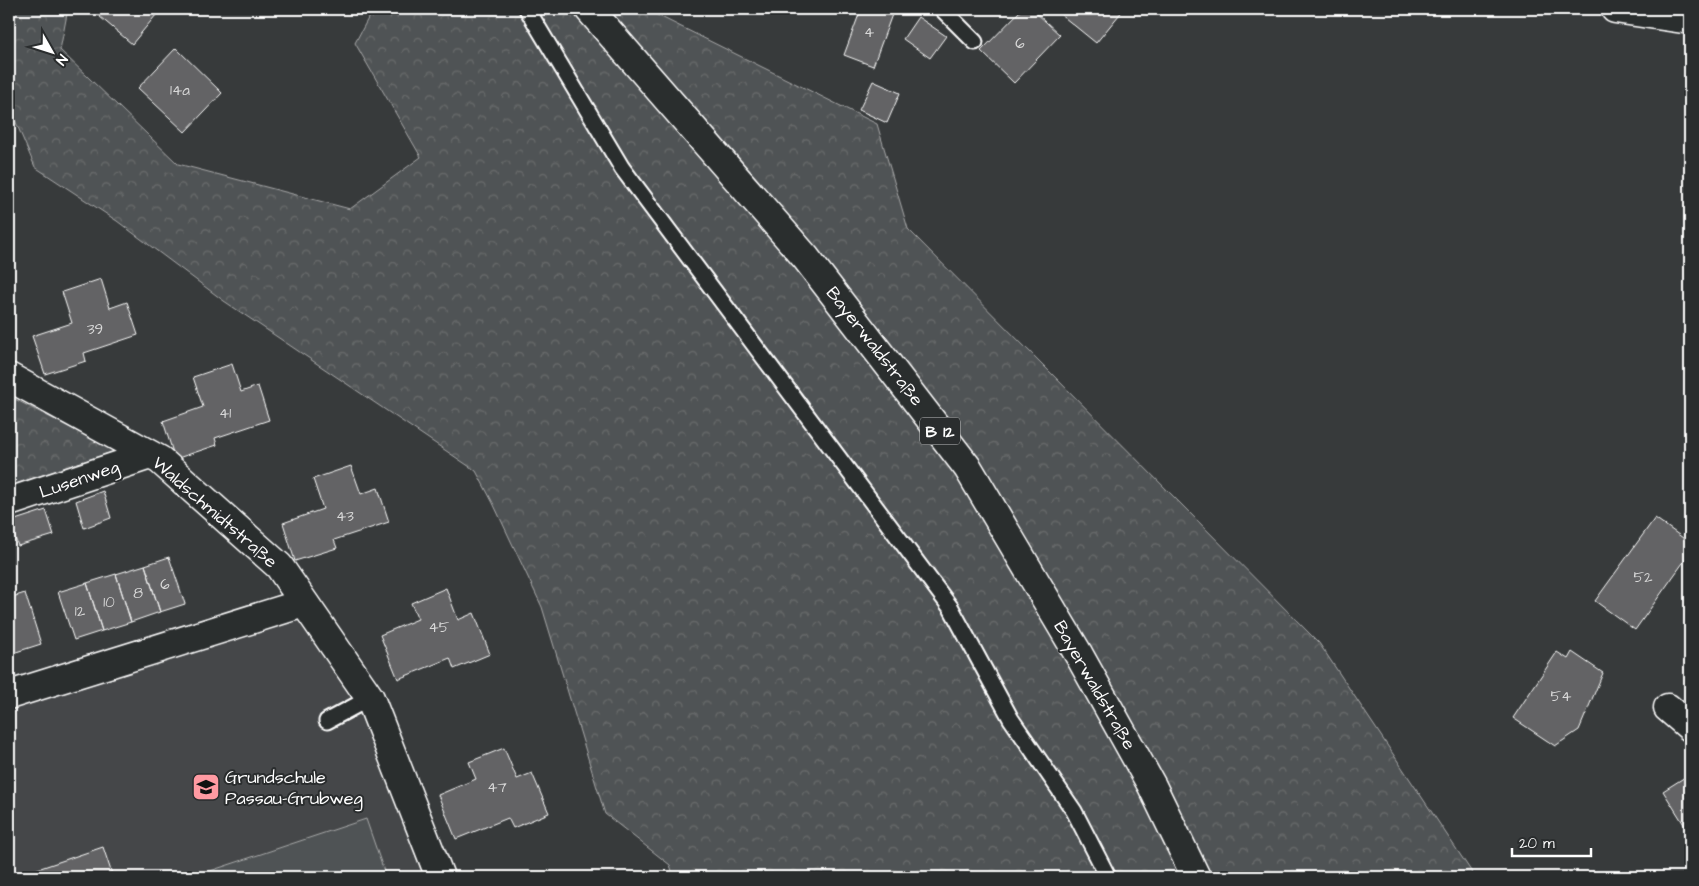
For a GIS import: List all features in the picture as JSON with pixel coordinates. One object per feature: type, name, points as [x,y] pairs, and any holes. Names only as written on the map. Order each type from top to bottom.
[{"type":"street","name":"Bayerwaldstraße","points":[[589,9],[806,258],[968,468],[1079,655],[1152,786],[1196,877]]},
{"type":"street","points":[[1616,9],[1690,20]]},
{"type":"street","name":"Waldschmidtstraße","points":[[9,377],[160,460],[279,566],[370,698],[440,877]]},
{"type":"street","name":"Lusenweg","points":[[9,502],[150,455]]},
{"type":"street","points":[[9,695],[304,602]]},
{"type":"street","points":[[1668,708],[1690,728]]},
{"type":"lane","points":[[527,9],[622,168],[951,608],[1011,719],[1074,811],[1108,877]]},
{"type":"lane","points":[[942,9],[975,42]]},
{"type":"lane","points":[[327,721],[370,698]]},
{"type":"shaded area","name":"Grundschule Passau-Grubweg","points":[[303,604],[370,698],[438,877],[9,877],[9,697]]},
{"type":"green space","points":[[9,9],[68,9],[60,50],[178,164],[350,209],[421,157],[355,43],[373,9],[645,9],[877,124],[908,229],[1319,643],[1475,877],[674,877],[670,865],[605,814],[542,607],[476,471],[224,301],[117,221],[35,167],[9,106]]},
{"type":"green space","points":[[9,396],[115,451],[9,486]]},
{"type":"green space","points":[[366,819],[386,877],[192,877]]},
{"type":"building","points":[[95,9],[161,9],[132,44],[93,11]]},
{"type":"building","points":[[861,9],[894,9],[873,66],[844,55]]},
{"type":"building","points":[[1022,9],[1032,9],[1060,35],[1014,83],[981,51]]},
{"type":"building","points":[[1054,9],[1124,9],[1096,43]]},
{"type":"building","points":[[918,17],[946,36],[930,58],[903,39]]},
{"type":"building","points":[[176,48],[222,93],[185,132],[138,88]]},
{"type":"building","points":[[873,81],[900,93],[887,123],[859,110]]},
{"type":"building","points":[[101,279],[110,308],[127,302],[138,335],[84,353],[86,361],[45,374],[32,336],[72,323],[62,292]]},
{"type":"building","points":[[232,364],[241,392],[258,386],[269,420],[215,438],[217,445],[175,459],[163,421],[203,407],[193,377]]},
{"type":"building","points":[[351,466],[361,494],[378,488],[389,522],[334,540],[337,548],[295,561],[283,523],[323,509],[313,479]]},
{"type":"building","points":[[103,491],[111,518],[84,528],[76,501]]},
{"type":"building","points":[[46,510],[54,535],[18,546],[9,522]]},
{"type":"building","points":[[1655,518],[1690,543],[1690,553],[1635,630],[1595,601]]},
{"type":"building","points":[[169,557],[185,604],[160,612],[145,565]]},
{"type":"building","points":[[145,565],[160,612],[131,622],[116,574]]},
{"type":"building","points":[[116,574],[131,622],[102,631],[87,583]]},
{"type":"building","points":[[87,583],[102,631],[74,640],[58,592]]},
{"type":"building","points":[[446,588],[458,620],[474,613],[490,654],[454,669],[450,658],[398,679],[380,635],[418,619],[411,603]]},
{"type":"building","points":[[25,593],[41,644],[13,653],[9,641],[9,598]]},
{"type":"building","points":[[1557,652],[1568,659],[1572,652],[1603,673],[1579,730],[1555,746],[1513,718]]},
{"type":"building","points":[[504,748],[517,779],[532,773],[549,813],[513,828],[508,818],[456,839],[438,795],[476,779],[469,762]]},
{"type":"building","points":[[1690,774],[1690,834],[1663,791]]},
{"type":"building","points":[[103,847],[113,877],[14,877]]},
{"type":"place","name":"Grundschule Passau-Grubweg","points":[[206,787]]}]
